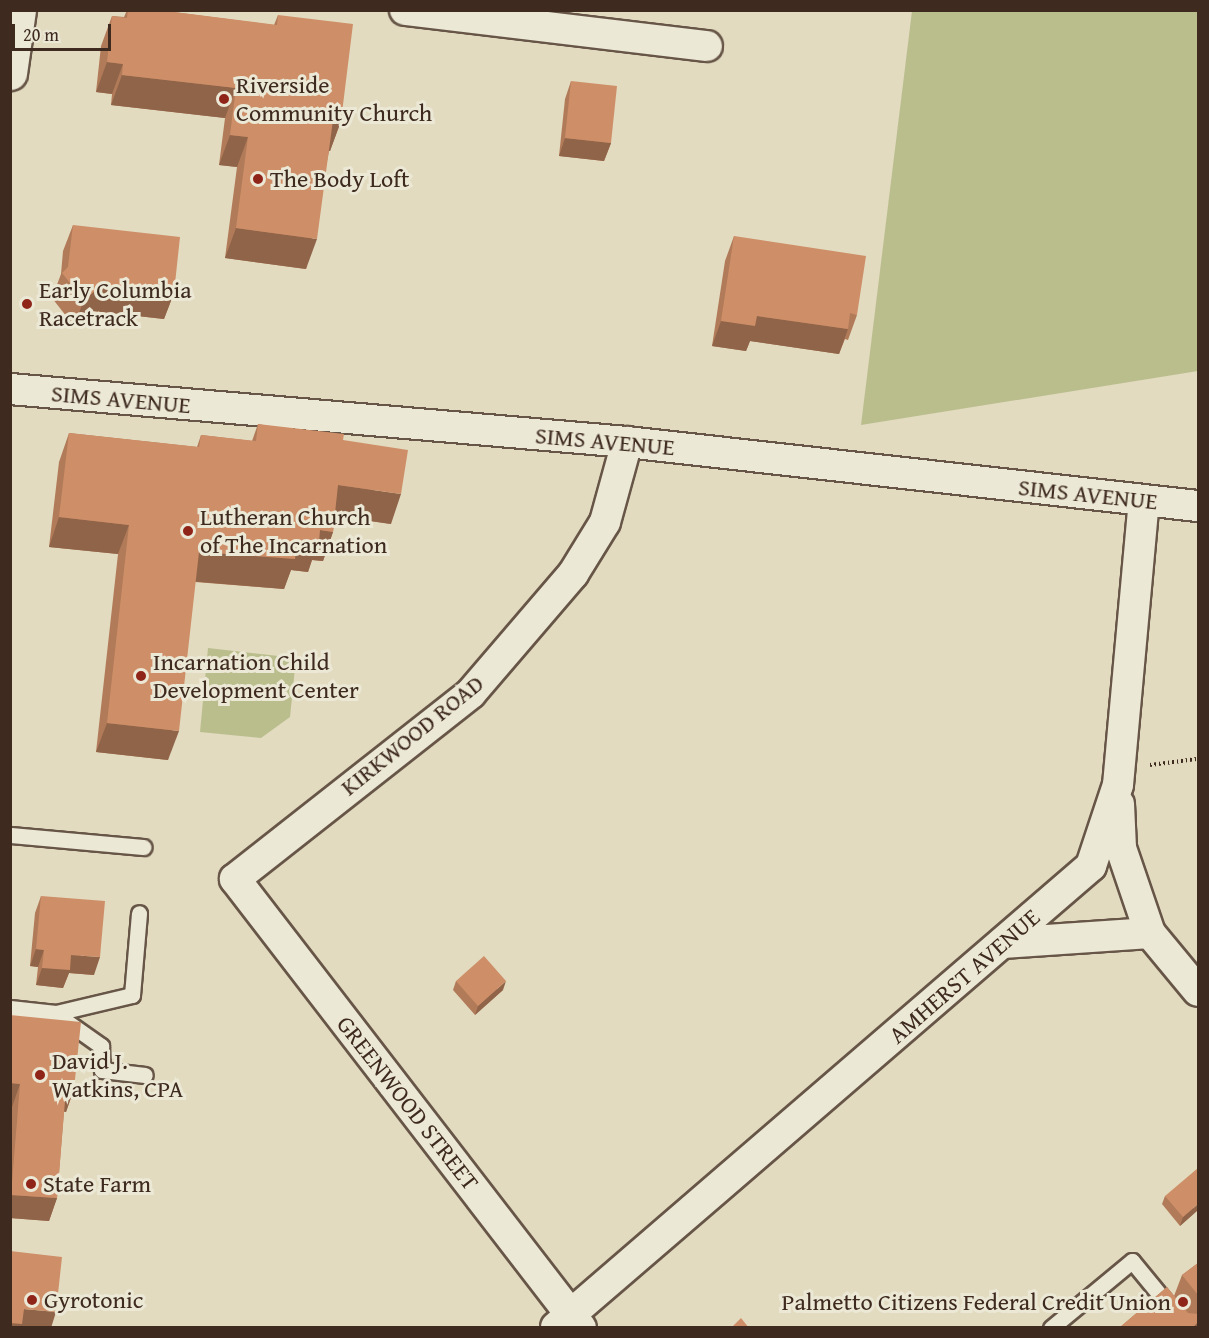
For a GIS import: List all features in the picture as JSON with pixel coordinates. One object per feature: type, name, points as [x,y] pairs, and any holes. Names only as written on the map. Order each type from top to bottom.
[{"type":"main road","points":[[10,73],[19,10]]},
{"type":"street","points":[[405,10],[707,46]]},
{"type":"street","name":"SIMS AVENUE","points":[[10,389],[627,442],[1198,506]]},
{"type":"street","name":"KIRKWOOD ROAD","points":[[235,879],[471,693],[573,574],[605,522],[627,442]]},
{"type":"street","name":"AMHERST AVENUE","points":[[569,1323],[1091,866],[1119,776],[1144,501]]},
{"type":"street","points":[[1119,776],[1121,848],[1150,933],[1198,991]]},
{"type":"street","name":"GREENWOOD STREET","points":[[235,879],[569,1323]]},
{"type":"street","points":[[1003,943],[1150,933]]},
{"type":"lane","points":[[10,836],[143,847]]},
{"type":"lane","points":[[10,1008],[56,1013],[132,995],[139,914]]},
{"type":"lane","points":[[56,1013],[101,1046],[102,1070],[145,1075]]},
{"type":"lane","points":[[1051,1328],[1132,1261],[1187,1328]]},
{"type":"path","points":[[1119,776],[1197,759]]},
{"type":"green space","points":[[912,11],[1198,11],[1198,371],[861,425]]},
{"type":"green space","points":[[208,648],[296,658],[290,717],[261,738],[200,732]]},
{"type":"building","points":[[128,10],[158,10],[277,25],[278,15],[353,24],[341,121],[333,120],[317,239],[236,228],[248,137],[230,135],[236,88],[122,75],[123,64],[107,62],[112,16],[127,18]]},
{"type":"building","points":[[571,81],[617,86],[611,143],[565,138]]},
{"type":"building","points":[[73,225],[180,237],[174,293],[102,285],[84,300],[62,273],[68,267]]},
{"type":"building","points":[[734,236],[866,256],[857,315],[850,313],[848,329],[757,316],[755,326],[721,321]]},
{"type":"building","points":[[258,424],[344,434],[343,440],[408,450],[401,494],[338,485],[333,532],[320,530],[319,542],[297,540],[295,559],[199,552],[179,731],[107,723],[129,525],[59,517],[69,433],[199,447],[201,435],[256,441]]},
{"type":"building","points":[[41,896],[105,901],[100,957],[71,955],[70,970],[42,968],[44,950],[36,949]]},
{"type":"building","points":[[484,956],[506,981],[478,1006],[456,981]]},
{"type":"building","points":[[10,1015],[81,1022],[74,1089],[66,1089],[57,1198],[11,1195],[20,1084],[10,1083]]},
{"type":"building","points":[[1198,1168],[1198,1204],[1183,1217],[1165,1196]]},
{"type":"building","name":"Gyrotonic","points":[[10,1251],[62,1257],[56,1312],[24,1309],[22,1324],[10,1323]]},
{"type":"building","points":[[1198,1263],[1198,1295],[1182,1275]]},
{"type":"building","name":"Palmetto Citizens Federal Credit Union","points":[[1167,1287],[1188,1313],[1198,1314],[1198,1322],[1192,1328],[1119,1328]]},
{"type":"building","points":[[741,1318],[749,1328],[731,1328]]},
{"type":"place","name":"Riverside Community Church","points":[[224,99]]},
{"type":"place","name":"The Body Loft","points":[[258,179]]},
{"type":"place","name":"Early Columbia Racetrack","points":[[27,304]]},
{"type":"place","name":"Lutheran Church of The Incarnation","points":[[188,531]]},
{"type":"place","name":"Incarnation Child Development Center","points":[[141,676]]},
{"type":"place","name":"David J. Watkins, CPA","points":[[40,1075]]},
{"type":"place","name":"State Farm","points":[[31,1184]]},
{"type":"place","name":"Gyrotonic","points":[[32,1300]]},
{"type":"place","name":"Palmetto Citizens Federal Credit Union","points":[[1183,1302]]}]
